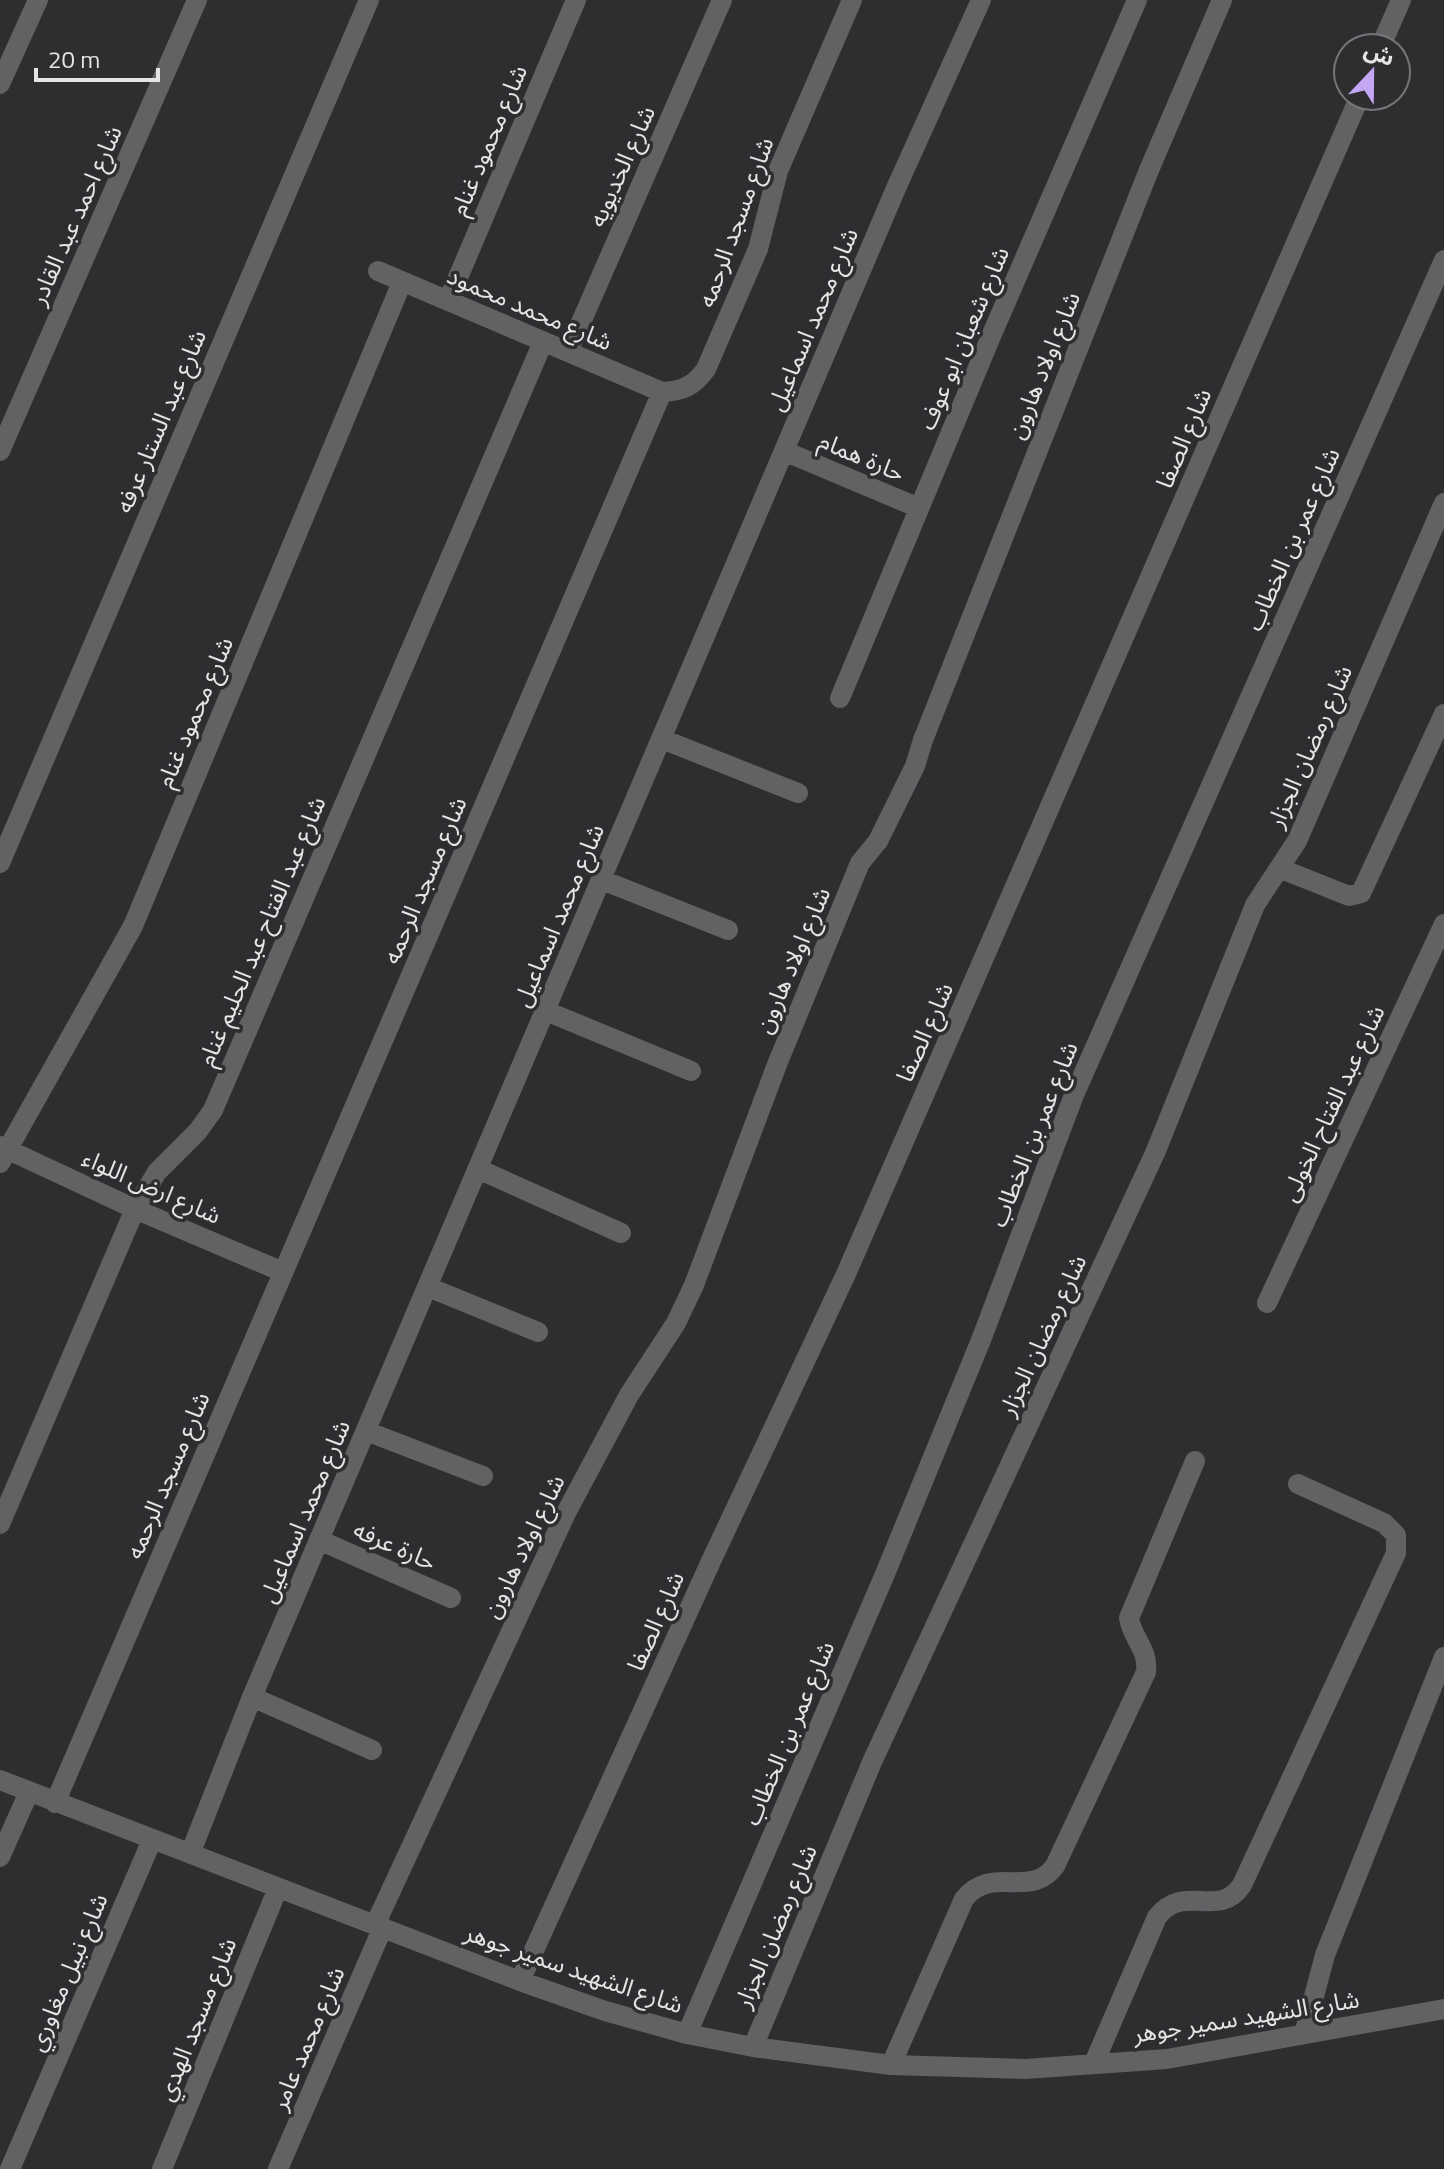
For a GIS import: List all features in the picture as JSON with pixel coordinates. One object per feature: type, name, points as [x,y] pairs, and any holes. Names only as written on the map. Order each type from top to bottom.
[{"type":"street","points":[[0,84],[38,0]]},
{"type":"street","name":"شارع احمد عبد القادر","points":[[0,451],[197,0]]},
{"type":"street","name":"شارع عبد الستار عرفه","points":[[0,863],[369,0]]},
{"type":"street","name":"شارع محمود غنام","points":[[448,301],[576,0]]},
{"type":"street","name":"شارع الخديويه","points":[[568,352],[722,0]]},
{"type":"street","name":"شارع مسجد الرحمه","points":[[55,1803],[662,392],[680,391],[696,383],[706,369],[758,249],[778,171],[852,0]]},
{"type":"street","name":"شارع محمد اسماعيل","points":[[190,1854],[252,1697],[784,451],[981,0]]},
{"type":"street","name":"شارع شعبان ابو عوف","points":[[840,698],[1137,0]]},
{"type":"street","name":"شارع اولاد هارون","points":[[379,1926],[566,1513],[629,1395],[676,1323],[694,1285],[778,1062],[860,863],[878,841],[915,766],[1149,170],[1222,0]]},
{"type":"street","points":[[1387,32],[1401,0]]},
{"type":"street","name":"شارع الصفا","points":[[520,1981],[846,1274],[1353,112]]},
{"type":"street","name":"شارع عمر بن الخطاب","points":[[687,2034],[885,1574],[981,1340],[1074,1095],[1444,260]]},
{"type":"street","name":"شارع محمد محمود","points":[[378,271],[662,392]]},
{"type":"street","name":"شارع محمود غنام","points":[[2,1152],[133,926],[402,282]]},
{"type":"street","name":"شارع عبد الفتاح عبد الحليم غنام","points":[[0,1524],[135,1209],[157,1172],[198,1131],[213,1110],[543,342]]},
{"type":"street","name":"حارة همام","points":[[784,451],[919,508]]},
{"type":"street","name":"شارع رمضان الجزار","points":[[753,2047],[872,1762],[1155,1153],[1255,905],[1297,841],[1444,503]]},
{"type":"street","points":[[1279,868],[1349,896],[1361,893],[1444,714]]},
{"type":"street","points":[[662,739],[798,793]]},
{"type":"street","points":[[602,880],[728,930]]},
{"type":"street","name":"شارع عبد الفتاح الخولى","points":[[1267,1303],[1444,924]]},
{"type":"street","points":[[546,1011],[691,1071]]},
{"type":"street","name":"شارع ارض اللواء","points":[[2,1152],[283,1272]]},
{"type":"street","points":[[478,1169],[621,1233]]},
{"type":"street","points":[[428,1287],[538,1332]]},
{"type":"street","points":[[366,1431],[483,1476]]},
{"type":"street","points":[[891,2065],[971,1889],[983,1883],[1039,1880],[1049,1875],[1055,1866],[1146,1672],[1146,1654],[1130,1629],[1129,1618],[1195,1461]]},
{"type":"street","points":[[1094,2063],[1157,1917],[1177,1901],[1226,1900],[1236,1895],[1242,1885],[1396,1553],[1396,1535],[1384,1523],[1298,1484]]},
{"type":"street","name":"حارة عرفه","points":[[319,1540],[451,1598]]},
{"type":"street","points":[[1304,2034],[1325,1955],[1444,1657]]},
{"type":"street","points":[[252,1697],[372,1750]]},
{"type":"street","name":"شارع الشهيد سمير جوهر","points":[[0,1780],[520,1981],[605,2011],[687,2034],[753,2047],[891,2065],[1025,2069],[1167,2059],[1444,2009]]},
{"type":"street","points":[[0,1857],[29,1792]]},
{"type":"street","name":"شارع نبيل مغاوري","points":[[10,2169],[152,1840]]},
{"type":"street","name":"شارع مسجد الهدي","points":[[162,2169],[278,1888]]},
{"type":"street","name":"شارع محمد عامر","points":[[278,2169],[379,1926]]}]
